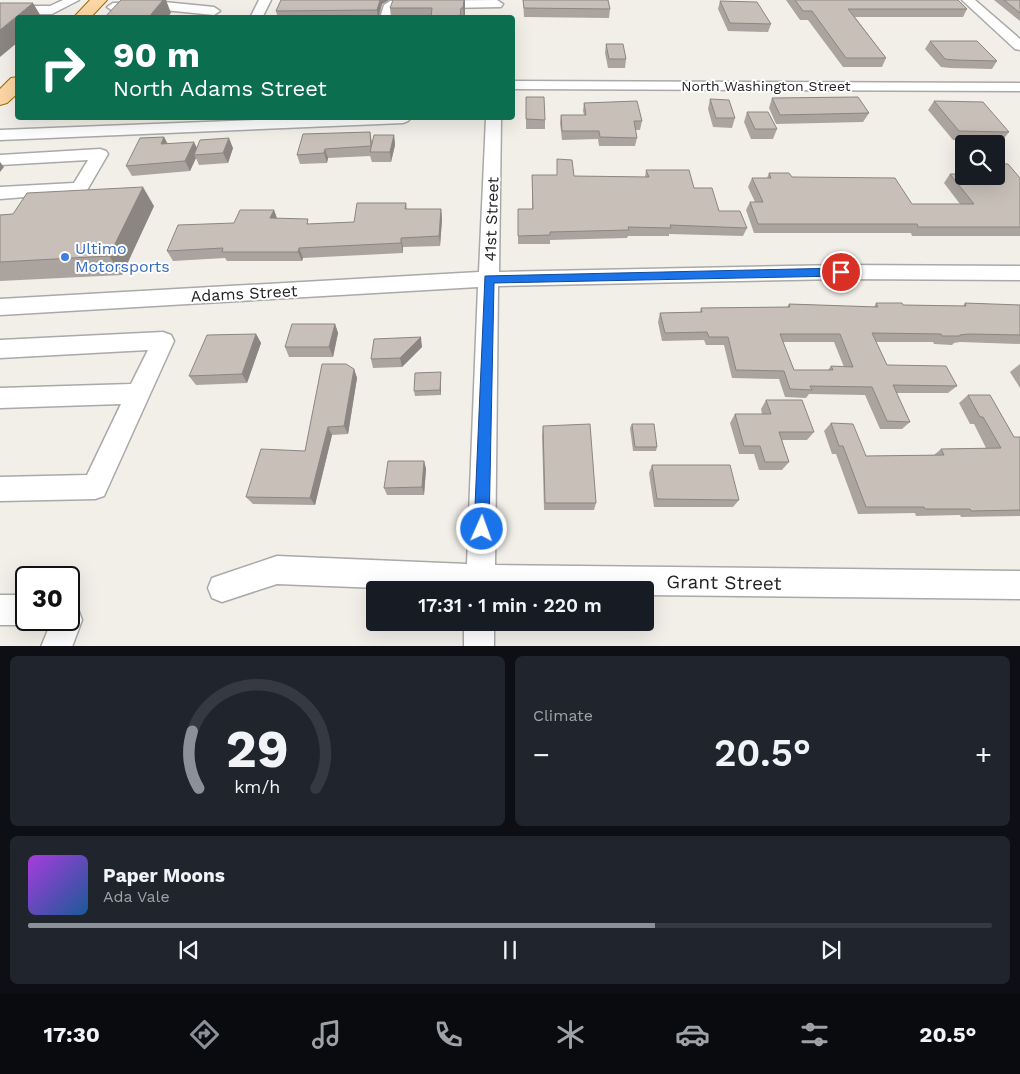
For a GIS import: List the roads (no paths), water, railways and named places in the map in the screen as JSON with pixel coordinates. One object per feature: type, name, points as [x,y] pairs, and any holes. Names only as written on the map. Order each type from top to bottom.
[{"type":"street","points":[[0,10],[52,10],[72,0]]},
{"type":"street","points":[[258,15],[265,0]]},
{"type":"street","points":[[968,0],[1020,46]]},
{"type":"street","points":[[387,15],[390,4],[497,2],[496,15]]},
{"type":"street","points":[[91,8],[111,12],[169,3],[214,11]]},
{"type":"street","name":"North Washington Street","points":[[515,85],[1020,87]]},
{"type":"street","points":[[60,133],[71,120]]},
{"type":"street","points":[[0,135],[114,130],[198,122],[300,120]]},
{"type":"street","name":"41st Street","points":[[480,581],[494,120]]},
{"type":"street","points":[[0,194],[80,188],[114,130]]},
{"type":"street","points":[[0,160],[100,154]]},
{"type":"street","name":"Adams Street","points":[[0,307],[489,279],[841,272],[1020,273]]},
{"type":"street","points":[[0,350],[162,341],[95,487],[0,489]]},
{"type":"street","points":[[0,398],[138,394]]},
{"type":"street","name":"Grant Street","points":[[222,588],[277,570],[405,574],[458,581]]},
{"type":"street","name":"Grant Street","points":[[654,584],[1020,585]]},
{"type":"street","points":[[0,610],[15,610]]},
{"type":"street","points":[[56,646],[62,631]]},
{"type":"street","points":[[479,631],[479,646]]},
{"type":"place","name":"Ultimo Motorsports","points":[[65,257]]}]
